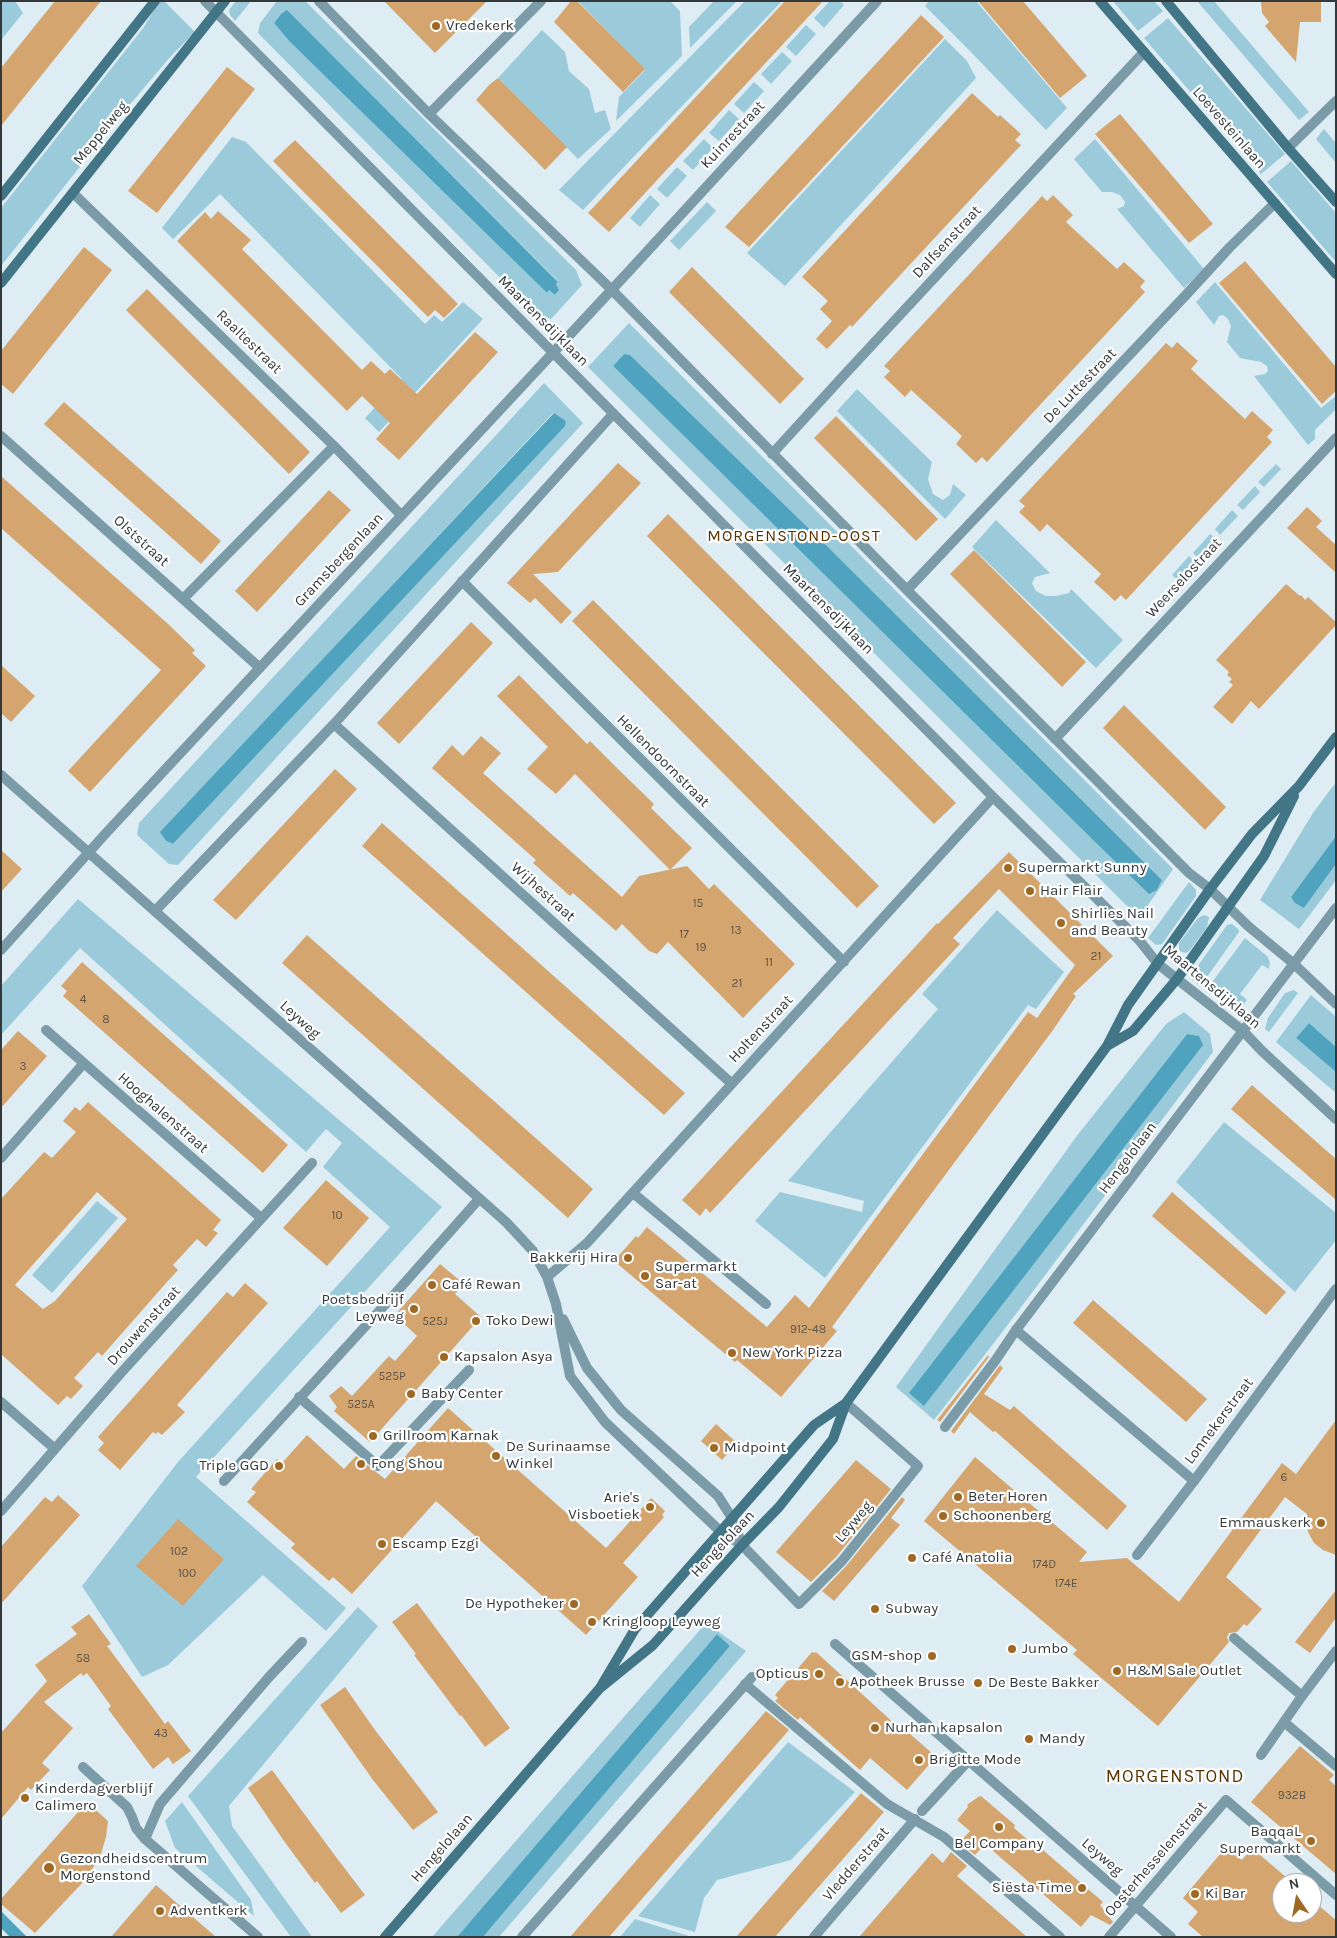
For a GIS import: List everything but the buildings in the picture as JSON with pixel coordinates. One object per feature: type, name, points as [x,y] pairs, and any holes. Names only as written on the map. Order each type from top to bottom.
[{"type":"street","points":[[1,196],[155,1]]},
{"type":"street","name":"Maartensdijklaan","points":[[205,1],[993,797],[1139,940],[1158,964],[1243,1031],[1336,1119]]},
{"type":"street","name":"Meppelweg","points":[[1,283],[225,1]]},
{"type":"street","points":[[319,1],[429,114],[611,289],[906,590],[1189,873],[1210,889],[1248,926],[1294,964],[1336,1004]]},
{"type":"street","points":[[429,114],[541,1]]},
{"type":"street","name":"Kuinrestraat","points":[[611,289],[877,1]]},
{"type":"street","name":"Loevesteinlaan","points":[[1100,1],[1336,274]]},
{"type":"street","name":"Loevesteinlaan","points":[[1166,1],[1288,148],[1336,202]]},
{"type":"street","name":"Dalfsenstraat","points":[[772,454],[1144,52]]},
{"type":"street","points":[[1288,148],[1336,101]]},
{"type":"street","name":"Raaltestraat","points":[[73,192],[334,446],[401,515]]},
{"type":"street","name":"De Luttestraat","points":[[906,590],[1186,296],[1230,247],[1275,203]]},
{"type":"street","name":"Gramsbergenlaan","points":[[1,950],[89,852],[611,289]]},
{"type":"street","points":[[155,911],[334,724],[613,414]]},
{"type":"street","name":"Olststraat","points":[[1,436],[260,668]]},
{"type":"street","name":"Weerselostraat","points":[[1055,739],[1336,438]]},
{"type":"street","points":[[183,599],[334,446]]},
{"type":"street","name":"Hellendoornstraat","points":[[462,581],[844,962]]},
{"type":"street","name":"Wijhestraat","points":[[334,724],[731,1083]]},
{"type":"street","name":"Hengelolaan","points":[[600,1688],[653,1645],[742,1545],[779,1507],[833,1439],[846,1403],[1107,1046],[1128,1005],[1210,889],[1252,834],[1299,786],[1336,737]]},
{"type":"street","name":"Leyweg","points":[[1,775],[506,1222],[534,1251],[547,1277],[556,1304],[587,1368],[621,1410],[718,1496],[732,1518],[742,1545]]},
{"type":"street","name":"Hengelolaan","points":[[1107,1046],[1132,1031],[1177,979],[1264,856],[1299,786]]},
{"type":"street","name":"Holtenstraat","points":[[547,1277],[587,1243],[993,797]]},
{"type":"street","name":"Hengelolaan","points":[[945,1427],[1016,1330],[1336,908]]},
{"type":"street","name":"Hooghalenstraat","points":[[46,1030],[261,1218]]},
{"type":"street","points":[[1,1158],[84,1063]]},
{"type":"street","name":"Drouwenstraat","points":[[1,1511],[120,1374],[312,1163]]},
{"type":"street","points":[[633,1192],[766,1304]]},
{"type":"street","points":[[224,1481],[479,1199]]},
{"type":"street","name":"Lonnekerstraat","points":[[1016,1330],[1194,1481],[1336,1289]]},
{"type":"street","name":"Leyweg","points":[[556,1304],[570,1376],[605,1422],[720,1531],[742,1545],[799,1604],[842,1561],[918,1466],[846,1403]]},
{"type":"street","points":[[299,1398],[378,1466],[469,1370]]},
{"type":"street","points":[[1,1402],[55,1450]]},
{"type":"street","name":"Hengelolaan","points":[[385,1937],[600,1688],[635,1629],[814,1425],[846,1403]]},
{"type":"street","points":[[1137,1556],[1194,1481]]},
{"type":"street","points":[[1234,1638],[1302,1696]]},
{"type":"street","points":[[145,1839],[160,1804],[268,1677],[302,1642]]},
{"type":"street","name":"Leyweg","points":[[835,1644],[1171,1937]]},
{"type":"street","points":[[1261,1755],[1336,1651]]},
{"type":"street","points":[[522,1937],[748,1680],[887,1804],[918,1815],[1060,1937]]},
{"type":"street","points":[[1284,1722],[1336,1766]]},
{"type":"street","points":[[918,1815],[968,1761]]},
{"type":"street","points":[[84,1768],[127,1807],[136,1828],[145,1839],[258,1937]]},
{"type":"street","name":"Oosterhesselenstraat","points":[[1109,1937],[1226,1800],[1336,1895]]},
{"type":"street","name":"Vledderstraat","points":[[814,1937],[918,1815]]},
{"type":"shaded area","points":[[1,1],[15,1],[23,13],[1,40]]},
{"type":"shaded area","points":[[159,1],[164,1],[195,32],[171,56],[121,115],[1,266],[1,208],[144,27]]},
{"type":"shaded area","points":[[236,1],[251,1],[235,21],[230,15],[229,10]]},
{"type":"shaded area","points":[[277,1],[305,1],[576,270],[582,285],[551,319],[536,314],[258,33],[260,23]],"holes":[[[287,11],[558,281],[556,284],[559,290],[555,295],[549,290],[547,293],[289,41],[274,23],[281,14]]]},
{"type":"shaded area","points":[[578,1],[670,1],[680,11],[682,56],[616,121],[619,97],[645,70]]},
{"type":"shaded area","points":[[714,1],[737,1],[690,48],[689,27]]},
{"type":"shaded area","points":[[745,1],[782,1],[583,210],[559,190]]},
{"type":"shaded area","points":[[830,1],[840,1],[844,5],[824,28],[814,18]]},
{"type":"shaded area","points":[[929,1],[976,1],[1067,108],[1046,130],[925,6]]},
{"type":"shaded area","points":[[1113,1],[1154,1],[1163,11],[1138,31]]},
{"type":"shaded area","points":[[1197,1],[1214,1],[1309,112],[1299,120]]},
{"type":"shaded area","points":[[287,10],[558,282],[556,284],[559,290],[555,295],[549,290],[547,293],[289,41],[274,23]]},
{"type":"shaded area","points":[[1168,18],[1285,154],[1261,174],[1144,38]]},
{"type":"shaded area","points":[[806,25],[816,34],[796,56],[786,47]]},
{"type":"shaded area","points":[[542,30],[565,52],[569,71],[589,89],[595,113],[605,110],[611,129],[578,159],[498,78]]},
{"type":"shaded area","points":[[945,39],[967,61],[976,78],[785,286],[747,253]]},
{"type":"shaded area","points":[[782,52],[792,61],[771,84],[761,74]]},
{"type":"shaded area","points":[[754,82],[764,91],[744,113],[734,104]]},
{"type":"shaded area","points":[[729,110],[739,119],[719,141],[709,133]]},
{"type":"shaded area","points":[[1324,129],[1336,143],[1336,163],[1316,139]]},
{"type":"shaded area","points":[[232,137],[246,142],[425,324],[434,315],[442,322],[463,302],[483,319],[379,432],[365,418],[402,379],[220,194],[173,239],[162,228]]},
{"type":"shaded area","points":[[704,139],[713,148],[693,170],[683,161]]},
{"type":"shaded area","points":[[1095,139],[1204,269],[1184,288],[1117,209],[1124,206],[1125,202],[1120,195],[1112,192],[1102,192],[1074,159]]},
{"type":"shaded area","points":[[1291,161],[1336,213],[1336,262],[1267,182]]},
{"type":"shaded area","points":[[677,167],[687,176],[667,198],[657,189]]},
{"type":"shaded area","points":[[650,195],[660,204],[640,227],[630,218]]},
{"type":"shaded area","points":[[707,202],[716,211],[679,250],[670,241]]},
{"type":"shaded area","points":[[1215,282],[1321,408],[1336,396],[1336,409],[1315,430],[1315,439],[1308,445],[1254,376],[1265,374],[1268,371],[1267,366],[1261,362],[1240,358],[1227,342],[1231,326],[1228,319],[1223,315],[1219,316],[1214,325],[1196,302]]},
{"type":"shaded area","points":[[629,323],[1173,869],[1139,918],[588,367]],"holes":[[[624,354],[630,355],[826,545],[1162,880],[1157,890],[1090,837],[613,366]]]},
{"type":"shaded area","points":[[624,354],[630,355],[826,545],[1162,880],[1157,890],[1149,894],[613,366]]},
{"type":"shaded area","points":[[544,383],[583,423],[178,865],[169,864],[137,835],[139,823]],"holes":[[[553,413],[566,421],[173,844],[166,841],[161,832]]]},
{"type":"shaded area","points":[[857,389],[932,462],[928,479],[933,494],[943,500],[950,495],[953,484],[966,495],[945,519],[837,411]]},
{"type":"shaded area","points":[[554,413],[566,421],[565,426],[173,844],[166,841],[160,832]]},
{"type":"shaded area","points":[[1276,464],[1281,469],[1264,487],[1258,482]]},
{"type":"shaded area","points":[[1255,486],[1260,492],[1243,510],[1237,505]]},
{"type":"shaded area","points":[[1232,510],[1238,516],[1220,535],[1215,529]]},
{"type":"shaded area","points":[[996,520],[1050,573],[1035,577],[1032,583],[1036,591],[1046,596],[1056,596],[1069,593],[1071,589],[1123,640],[1096,668],[972,547]]},
{"type":"shaded area","points":[[1210,534],[1216,539],[1198,558],[1193,553]]},
{"type":"shaded area","points":[[1189,556],[1195,562],[1178,580],[1172,575]]},
{"type":"shaded area","points":[[1336,782],[1336,836],[1291,897],[1304,908],[1336,864],[1336,880],[1299,929],[1260,900],[1313,813]]},
{"type":"shaded area","points":[[1336,836],[1336,864],[1304,908],[1295,903],[1291,897]]},
{"type":"shaded area","points":[[1189,882],[1196,890],[1196,896],[1162,944],[1156,945],[1148,938]]},
{"type":"shaded area","points":[[78,899],[442,1207],[196,1477],[346,1608],[326,1631],[263,1575],[168,1665],[142,1677],[82,1586],[178,1462],[390,1227],[323,1167],[342,1143],[326,1129],[306,1152],[80,948],[1,1035],[1,986]]},
{"type":"shaded area","points":[[997,910],[1064,972],[1036,1009],[1028,1005],[825,1278],[755,1221],[780,1192],[862,1212],[864,1201],[788,1181],[938,1009],[922,994]]},
{"type":"shaded area","points":[[1204,915],[1209,917],[1207,927],[1190,950],[1186,953],[1179,951],[1179,943],[1198,918]]},
{"type":"shaded area","points":[[1232,924],[1239,932],[1204,981],[1199,985],[1192,979],[1192,974],[1227,925]]},
{"type":"shaded area","points":[[1245,938],[1267,956],[1270,962],[1269,969],[1262,965],[1240,994],[1247,1000],[1243,1006],[1229,1006],[1207,989]]},
{"type":"shaded area","points":[[1294,990],[1298,993],[1269,1032],[1265,1029],[1268,1018],[1285,993]]},
{"type":"shaded area","points":[[1311,995],[1336,1017],[1336,1047],[1309,1023],[1296,1038],[1336,1072],[1336,1093],[1276,1042]]},
{"type":"shaded area","points":[[1184,1012],[1210,1034],[1213,1052],[934,1420],[896,1387],[1076,1137],[1166,1024]],"holes":[[[1187,1034],[1198,1036],[910,1394]]]},
{"type":"shaded area","points":[[1309,1023],[1336,1047],[1336,1072],[1296,1038]]},
{"type":"shaded area","points":[[1187,1034],[1199,1036],[1203,1045],[924,1406],[909,1393]]},
{"type":"shaded area","points":[[1224,1122],[1336,1213],[1336,1240],[1295,1292],[1176,1182]]},
{"type":"shaded area","points":[[97,1201],[118,1218],[52,1293],[32,1275]]},
{"type":"shaded area","points":[[358,1607],[378,1626],[229,1806],[232,1826],[312,1937],[291,1937],[188,1796]]},
{"type":"shaded area","points":[[706,1623],[746,1651],[499,1937],[483,1937],[730,1646],[717,1634],[457,1937],[432,1937]]},
{"type":"shaded area","points":[[717,1634],[730,1646],[483,1937],[457,1937]]},
{"type":"shaded area","points":[[788,1742],[855,1792],[791,1860],[717,1880],[704,1898],[695,1932],[638,1916]]},
{"type":"shaded area","points":[[182,1802],[251,1900],[254,1916],[175,1848],[165,1821]]},
{"type":"shaded area","points":[[1,1911],[27,1937],[10,1937],[1,1928]]},
{"type":"shaded area","points":[[635,1919],[692,1937],[620,1937]]},
{"type":"place","name":"Vredekerk","points":[[436,26]]},
{"type":"place","name":"Supermarkt Sunny","points":[[1008,868]]},
{"type":"place","name":"Hair Flair","points":[[1030,891]]},
{"type":"place","name":"Shirlies Nail and Beauty","points":[[1061,923]]},
{"type":"place","name":"Bakkerij Hira","points":[[628,1258]]},
{"type":"place","name":"Supermarkt Sar-at","points":[[645,1276]]},
{"type":"place","name":"Café Rewan","points":[[432,1285]]},
{"type":"place","name":"Poetsbedrijf Leyweg","points":[[414,1309]]},
{"type":"place","name":"Toko Dewi","points":[[476,1321]]},
{"type":"place","name":"New York Pizza","points":[[732,1353]]},
{"type":"place","name":"Kapsalon Asya","points":[[444,1357]]},
{"type":"place","name":"Baby Center","points":[[411,1394]]},
{"type":"place","name":"Grillroom Karnak","points":[[373,1436]]},
{"type":"place","name":"Midpoint","points":[[714,1448]]},
{"type":"place","name":"De Surinaamse Winkel","points":[[496,1456]]},
{"type":"place","name":"Fong Shou","points":[[361,1464]]},
{"type":"place","name":"Triple GGD","points":[[279,1466]]},
{"type":"place","name":"Beter Horen","points":[[958,1497]]},
{"type":"place","name":"Arie's Visboetiek","points":[[650,1507]]},
{"type":"place","name":"Schoonenberg","points":[[943,1516]]},
{"type":"place","name":"Emmauskerk","points":[[1321,1523]]},
{"type":"place","name":"Escamp Ezgi","points":[[382,1544]]},
{"type":"place","name":"Café Anatolia","points":[[912,1558]]},
{"type":"place","name":"De Hypotheker","points":[[574,1604]]},
{"type":"place","name":"Subway","points":[[875,1609]]},
{"type":"place","name":"Kringloop Leyweg","points":[[592,1622]]},
{"type":"place","name":"Jumbo","points":[[1012,1649]]},
{"type":"place","name":"GSM-shop","points":[[932,1656]]},
{"type":"place","name":"H&M Sale Outlet","points":[[1117,1671]]},
{"type":"place","name":"Opticus","points":[[819,1674]]},
{"type":"place","name":"Apotheek Brusse","points":[[840,1682]]},
{"type":"place","name":"De Beste Bakker","points":[[978,1683]]},
{"type":"place","name":"Nurhan kapsalon","points":[[875,1728]]},
{"type":"place","name":"Mandy","points":[[1029,1739]]},
{"type":"place","name":"Brigitte Mode","points":[[919,1760]]},
{"type":"place","name":"Kinderdagverblijf Calimero","points":[[25,1798]]},
{"type":"place","name":"Bel Company","points":[[999,1827]]},
{"type":"place","name":"BaqqaL Supermarkt","points":[[1311,1841]]},
{"type":"place","name":"Gezondheidscentrum Morgenstond","points":[[49,1868]]},
{"type":"place","name":"Siësta Time","points":[[1082,1888]]},
{"type":"place","name":"Ki Bar","points":[[1195,1894]]},
{"type":"place","name":"Adventkerk","points":[[160,1911]]},
{"type":"district","name":"MORGENSTOND-OOST","points":[[794,536]]},
{"type":"district","name":"MORGENSTOND","points":[[1175,1777]]}]
